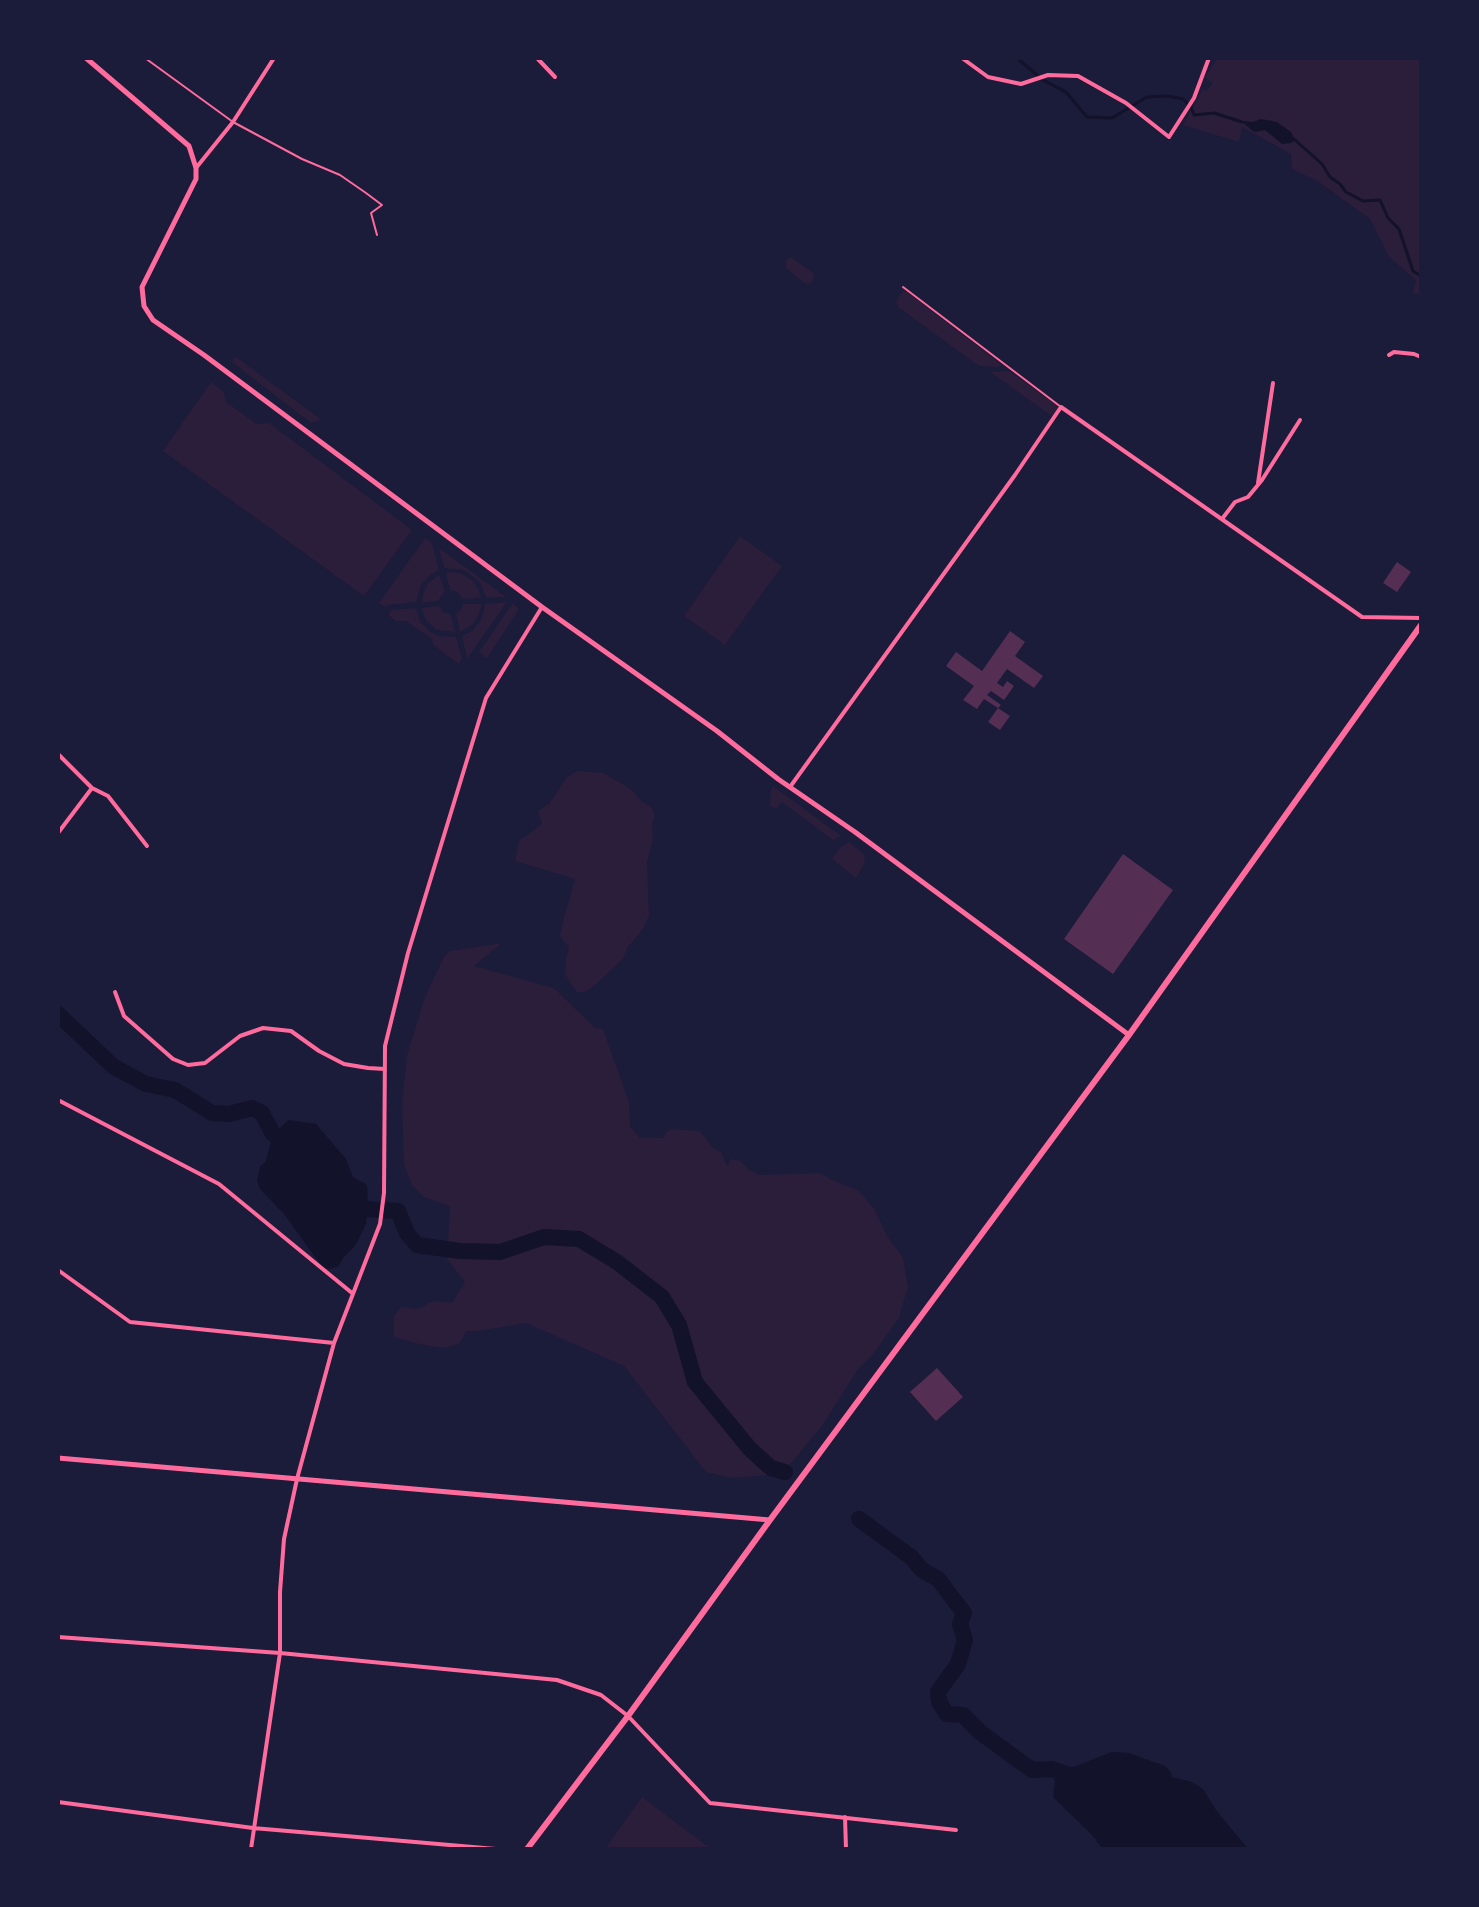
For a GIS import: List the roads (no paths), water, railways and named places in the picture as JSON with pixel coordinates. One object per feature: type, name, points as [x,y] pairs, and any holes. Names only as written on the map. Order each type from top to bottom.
[{"type":"main road","points":[[527,1849],[1129,1035],[1421,625]]},
{"type":"street","points":[[86,58],[189,146],[196,168],[196,179],[142,287],[144,306],[153,320],[1129,1035]]},
{"type":"street","points":[[196,168],[233,122],[274,58]]},
{"type":"street","points":[[537,58],[555,77]]},
{"type":"street","points":[[962,58],[988,77],[1021,84],[1048,75],[1078,76],[1126,103],[1169,137],[1194,98],[1209,58]]},
{"type":"street","points":[[1389,355],[1394,352],[1421,357]]},
{"type":"street","points":[[1257,486],[1273,383]]},
{"type":"street","points":[[790,787],[1061,407],[1362,617],[1421,618]]},
{"type":"street","points":[[1222,519],[1235,502],[1248,497],[1257,486],[1300,420]]},
{"type":"street","points":[[251,1849],[280,1653],[284,1539],[334,1343],[380,1224],[384,1193],[385,1046],[408,953],[486,698],[542,607]]},
{"type":"street","points":[[58,754],[92,788],[108,796],[147,846]]},
{"type":"street","points":[[58,833],[92,788]]},
{"type":"street","points":[[115,992],[124,1016],[173,1059],[188,1065],[205,1063],[240,1036],[263,1028],[291,1031],[344,1064],[385,1069]]},
{"type":"street","points":[[58,1100],[219,1184],[353,1293]]},
{"type":"street","points":[[58,1270],[130,1322],[334,1343]]},
{"type":"street","points":[[58,1458],[770,1520]]},
{"type":"street","points":[[58,1637],[280,1653],[557,1680],[601,1695],[628,1716],[710,1803],[956,1830]]},
{"type":"street","points":[[58,1802],[253,1828],[496,1849]]},
{"type":"street","points":[[845,1817],[846,1849]]},
{"type":"lane","points":[[145,58],[233,122],[302,159],[340,175],[382,205],[371,213],[377,235]]},
{"type":"lane","points":[[903,287],[1061,407]]},
{"type":"waterway","points":[[1017,58],[1043,80],[1066,92],[1087,117],[1112,118],[1147,97],[1167,96],[1183,99],[1194,115],[1214,113],[1242,122]]},
{"type":"waterway","points":[[1294,139],[1322,164],[1346,192],[1363,201],[1380,200],[1388,218],[1399,229],[1413,271],[1421,276]]},
{"type":"waterway","points":[[58,1014],[114,1067],[146,1084],[175,1090],[212,1113],[229,1114],[252,1108],[262,1113],[273,1134],[290,1147]]},
{"type":"waterway","points":[[352,1197],[366,1209],[398,1211],[407,1233],[417,1245],[500,1252],[544,1237],[579,1239],[617,1262],[662,1297],[679,1325],[695,1382],[750,1449],[771,1468],[785,1472]]},
{"type":"waterway","points":[[859,1519],[911,1557],[922,1570],[938,1579],[964,1613],[960,1624],[965,1640],[958,1664],[938,1692],[939,1702],[947,1714],[963,1715],[981,1733],[1032,1770],[1052,1769],[1070,1775]]}]
